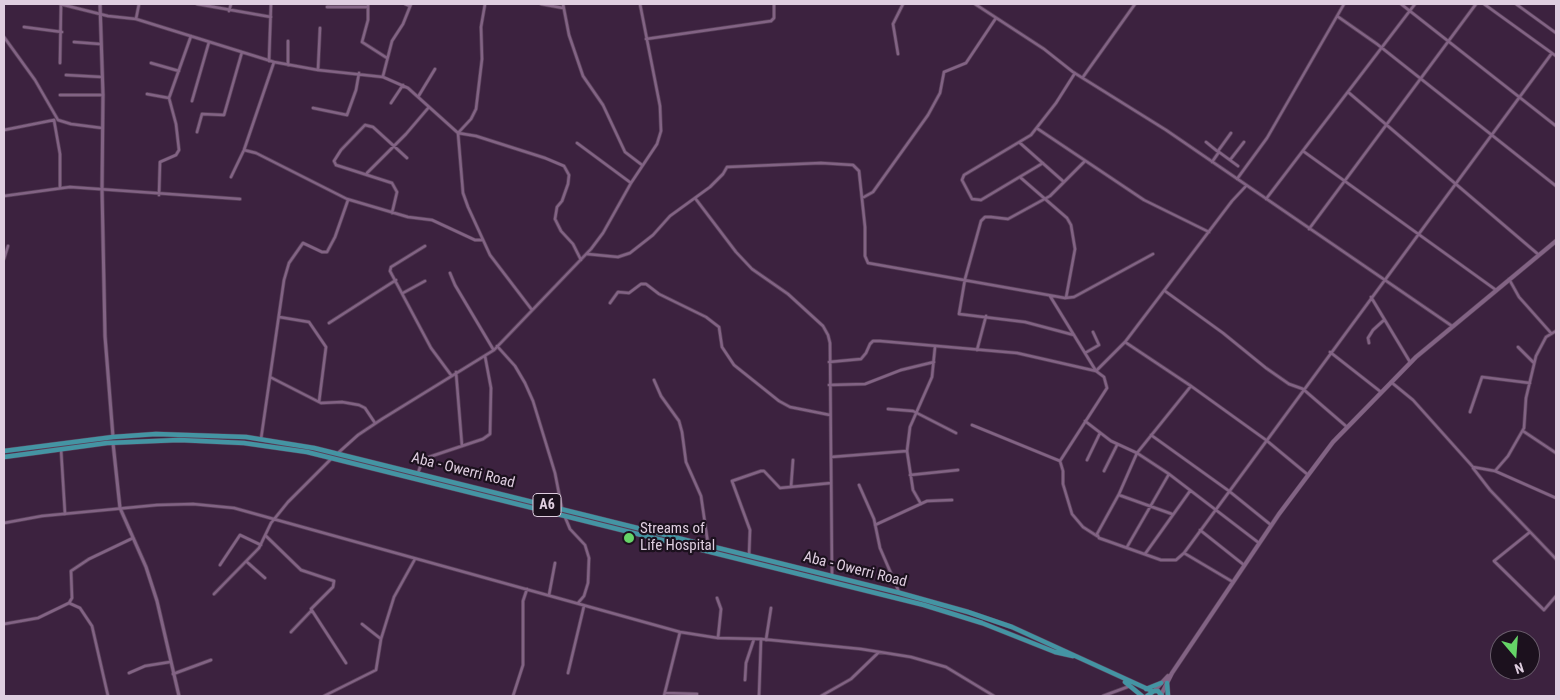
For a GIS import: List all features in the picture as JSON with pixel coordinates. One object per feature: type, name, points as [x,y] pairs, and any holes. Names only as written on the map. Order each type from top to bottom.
[{"type":"highway","name":"Aba - Owerri Road","points":[[4,451],[113,436],[202,434],[261,440],[338,453],[749,557],[900,593],[996,621],[1162,696]]},
{"type":"highway","name":"Aba - Owerri Road","points":[[4,457],[113,443],[209,440],[273,447],[332,458],[924,605],[982,622],[1055,652],[1077,656]]},
{"type":"highway","points":[[40,446],[41,452]]},
{"type":"highway","name":"Aba - Owerri Road","points":[[1122,679],[1142,696]]},
{"type":"highway","points":[[1146,689],[1161,683]]},
{"type":"highway","points":[[1167,683],[1168,696]]},
{"type":"highway","points":[[1147,696],[1153,691]]},
{"type":"main road","points":[[1162,696],[1172,673],[1271,525],[1307,474],[1347,427],[1391,382],[1452,326],[1556,240]]},
{"type":"main road","points":[[1153,691],[1172,673]]},
{"type":"street","points":[[60,63],[61,4],[100,14],[136,19],[269,61],[318,70],[383,77],[403,85],[458,133],[476,136],[564,166],[568,176],[568,184],[562,201],[557,207],[555,219],[561,231],[573,244],[581,260]]},
{"type":"street","points":[[100,4],[104,128],[102,188],[106,369],[113,436]]},
{"type":"street","points":[[136,19],[139,4]]},
{"type":"street","points":[[198,4],[229,11],[270,16]]},
{"type":"street","points":[[229,11],[231,4]]},
{"type":"street","points":[[269,61],[271,4]]},
{"type":"street","points":[[383,77],[392,41],[403,24],[410,5],[405,4]]},
{"type":"street","points":[[486,4],[480,27],[482,59],[476,109],[471,119],[458,133],[464,193],[490,256],[532,310]]},
{"type":"street","points":[[541,4],[563,6],[569,35],[583,76],[603,105],[625,152],[642,165]]},
{"type":"street","points":[[338,453],[375,423],[494,350],[581,260],[603,233],[631,183],[656,144],[662,122],[640,4]]},
{"type":"street","points":[[646,39],[771,21],[774,18],[774,4]]},
{"type":"street","points":[[898,54],[893,24],[904,4]]},
{"type":"street","points":[[975,4],[1044,49],[1075,73],[1212,162],[1452,326]]},
{"type":"street","points":[[1082,77],[1135,4]]},
{"type":"street","points":[[1237,179],[1267,138],[1344,4]]},
{"type":"street","points":[[1402,4],[1556,126]]},
{"type":"street","points":[[1266,200],[1415,4]]},
{"type":"street","points":[[1309,229],[1476,4]]},
{"type":"street","points":[[1484,4],[1556,56]]},
{"type":"street","points":[[1516,4],[1556,33]]},
{"type":"street","points":[[327,7],[368,5],[362,42],[387,58]]},
{"type":"street","points":[[1337,16],[1421,79],[1556,186]]},
{"type":"street","points":[[863,197],[873,192],[928,115],[940,93],[944,72],[966,63],[996,18]]},
{"type":"street","points":[[24,27],[62,32]]},
{"type":"street","points":[[318,70],[320,28]]},
{"type":"street","points":[[159,195],[160,162],[176,155],[179,150],[176,124],[169,98],[191,36]]},
{"type":"street","points":[[4,37],[5,42],[34,80],[56,120],[60,154],[60,188]]},
{"type":"street","points":[[288,41],[288,65]]},
{"type":"street","points":[[74,42],[100,44]]},
{"type":"street","points":[[192,101],[209,42]]},
{"type":"street","points":[[197,132],[202,114],[224,115],[242,52]]},
{"type":"street","points":[[1050,296],[1096,371],[1104,377],[1107,388],[1060,461],[1063,471],[1063,484],[1072,514],[1083,527],[1097,536],[1169,561],[1179,559],[1518,96],[1552,53]]},
{"type":"street","points":[[231,177],[244,150],[274,62]]},
{"type":"street","points":[[152,63],[179,70]]},
{"type":"street","points":[[418,97],[435,69]]},
{"type":"street","points":[[1043,164],[1021,178],[976,201],[972,199],[961,177],[1020,143],[1038,129],[1075,73]]},
{"type":"street","points":[[314,108],[347,115],[356,90],[359,74]]},
{"type":"street","points":[[66,75],[102,77]]},
{"type":"street","points":[[391,103],[403,85]]},
{"type":"street","points":[[1348,92],[1539,255]]},
{"type":"street","points":[[148,94],[169,98]]},
{"type":"street","points":[[60,95],[103,95]]},
{"type":"street","points":[[366,173],[394,146],[429,106]]},
{"type":"street","points":[[4,130],[56,120],[104,128]]},
{"type":"street","points":[[392,213],[397,192],[395,186],[366,173],[334,163],[341,150],[365,125],[373,127],[407,158]]},
{"type":"street","points":[[1038,129],[1144,200],[1209,232]]},
{"type":"street","points":[[1212,162],[1232,133]]},
{"type":"street","points":[[1206,142],[1238,166]]},
{"type":"street","points":[[1230,160],[1244,142]]},
{"type":"street","points":[[577,143],[631,183]]},
{"type":"street","points":[[1020,143],[1064,182]]},
{"type":"street","points":[[244,150],[256,153],[348,200],[392,213],[432,220],[475,240],[483,240]]},
{"type":"street","points":[[1303,151],[1496,290]]},
{"type":"street","points":[[1074,336],[1025,322],[959,314],[965,279],[981,221],[985,217],[1008,219],[1044,199],[1085,162]]},
{"type":"street","points":[[586,254],[618,257],[630,253],[652,235],[670,216],[723,174],[727,166],[821,163],[853,165],[860,171],[865,256],[868,263],[1066,298],[1074,297],[1154,254]]},
{"type":"street","points":[[1021,178],[1067,218],[1071,225],[1075,249],[1066,298]]},
{"type":"street","points":[[1096,371],[1125,342],[1246,186]]},
{"type":"street","points":[[4,196],[60,188],[102,188],[159,195],[240,199]]},
{"type":"street","points":[[695,198],[736,252],[752,269],[788,294],[823,326],[830,343],[832,577]]},
{"type":"street","points":[[261,440],[284,280],[289,263],[303,243],[322,252],[327,252],[335,237],[348,200]]},
{"type":"street","points":[[4,259],[8,246]]},
{"type":"street","points":[[425,246],[391,267],[431,348],[451,375]]},
{"type":"street","points":[[450,272],[455,286],[494,350]]},
{"type":"street","points":[[1509,279],[1520,297],[1551,333]]},
{"type":"street","points":[[329,322],[396,280]]},
{"type":"street","points":[[403,294],[426,281]]},
{"type":"street","points":[[610,303],[618,292],[629,294],[641,284],[646,284],[659,294],[706,317],[712,322],[721,334],[722,347],[734,364],[780,401],[790,406],[830,414]]},
{"type":"street","points":[[1164,291],[1223,333],[1266,368],[1289,384],[1303,389],[1347,427]]},
{"type":"street","points":[[1371,297],[1411,363]]},
{"type":"street","points":[[977,350],[986,316]]},
{"type":"street","points":[[279,318],[309,322],[326,347],[319,402]]},
{"type":"street","points":[[1369,343],[1368,338],[1373,330],[1384,320]]},
{"type":"street","points":[[1495,471],[1508,456],[1523,431],[1524,410],[1534,363],[1540,347],[1551,333],[1556,331]]},
{"type":"street","points":[[1085,353],[1099,345],[1092,332]]},
{"type":"street","points":[[829,362],[861,359],[873,341],[1018,353],[1096,371]]},
{"type":"street","points":[[1125,342],[1191,386],[1266,440],[1307,474]]},
{"type":"street","points":[[497,346],[515,366],[530,395],[555,473],[562,509]]},
{"type":"street","points":[[920,504],[913,490],[907,451],[910,427],[915,412],[932,377],[935,347]]},
{"type":"street","points":[[1518,348],[1534,363]]},
{"type":"street","points":[[1330,352],[1381,392]]},
{"type":"street","points":[[418,473],[423,459],[490,434],[491,388],[485,356]]},
{"type":"street","points":[[830,385],[865,384],[921,363],[934,362]]},
{"type":"street","points":[[456,372],[462,446]]},
{"type":"street","points":[[270,377],[319,402],[359,405],[365,408],[375,423]]},
{"type":"street","points":[[1470,412],[1482,378],[1530,383]]},
{"type":"street","points":[[654,380],[661,396],[678,421],[682,432],[686,462],[701,496],[708,546]]},
{"type":"street","points":[[1391,382],[1413,400],[1473,466],[1490,490],[1556,559]]},
{"type":"street","points":[[1097,536],[1119,494],[1137,453],[1191,386]]},
{"type":"street","points":[[888,409],[915,412],[956,433]]},
{"type":"street","points":[[1085,420],[1100,434],[1117,445],[1137,453],[1169,474],[1259,543]]},
{"type":"street","points":[[972,425],[1060,461]]},
{"type":"street","points":[[1523,431],[1556,453]]},
{"type":"street","points":[[1087,460],[1100,434]]},
{"type":"street","points":[[1151,435],[1229,491],[1271,525]]},
{"type":"street","points":[[113,443],[120,508],[146,567],[179,696]]},
{"type":"street","points":[[1104,471],[1117,445]]},
{"type":"street","points":[[60,449],[65,514]]},
{"type":"street","points":[[831,457],[907,451]]},
{"type":"street","points":[[214,594],[247,562],[261,545],[275,518],[332,458]]},
{"type":"street","points":[[791,487],[793,460]]},
{"type":"street","points":[[1473,466],[1495,471],[1556,498]]},
{"type":"street","points":[[910,475],[958,470]]},
{"type":"street","points":[[749,557],[750,530],[732,481],[764,471],[777,488],[831,483]]},
{"type":"street","points":[[1126,547],[1169,474]]},
{"type":"street","points":[[859,485],[869,505],[880,548],[900,593]]},
{"type":"street","points":[[1145,554],[1190,491]]},
{"type":"street","points":[[1119,494],[1150,504],[1172,514]]},
{"type":"street","points":[[875,525],[931,500],[952,500]]},
{"type":"street","points":[[4,523],[120,508],[214,505],[275,518],[415,559],[680,632],[718,638],[761,639],[879,652],[946,667],[994,696]]},
{"type":"street","points":[[565,515],[566,524],[585,545],[588,558],[589,574],[586,593],[578,604]]},
{"type":"street","points":[[1200,530],[1244,565]]},
{"type":"street","points":[[1530,532],[1494,561],[1544,610],[1556,596]]},
{"type":"street","points":[[220,565],[240,535],[261,545]]},
{"type":"street","points":[[266,536],[301,570],[334,582],[333,587],[313,605],[311,611],[291,632]]},
{"type":"street","points":[[4,624],[38,618],[69,603],[72,598],[71,571],[89,558],[133,538]]},
{"type":"street","points":[[1184,553],[1233,582]]},
{"type":"street","points":[[324,696],[376,670],[381,639],[394,597],[415,559]]},
{"type":"street","points":[[247,562],[265,578]]},
{"type":"street","points":[[549,595],[555,563]]},
{"type":"street","points":[[513,696],[522,673],[523,601],[527,589]]},
{"type":"street","points":[[718,598],[721,609],[718,638]]},
{"type":"street","points":[[69,603],[80,608],[92,626],[108,696]]},
{"type":"street","points":[[568,673],[584,606]]},
{"type":"street","points":[[766,640],[771,608]]},
{"type":"street","points":[[311,611],[346,662]]},
{"type":"street","points":[[362,624],[381,639]]},
{"type":"street","points":[[680,632],[665,694],[697,694]]},
{"type":"street","points":[[745,680],[746,663],[754,639]]},
{"type":"street","points":[[759,696],[761,639]]},
{"type":"street","points":[[821,696],[851,679],[879,652]]},
{"type":"street","points":[[173,674],[211,660]]},
{"type":"street","points":[[129,673],[146,666],[170,662]]},
{"type":"street","points":[[1103,696],[1130,686]]},
{"type":"place","name":"Streams of Life Hospital","points":[[629,538]]}]
